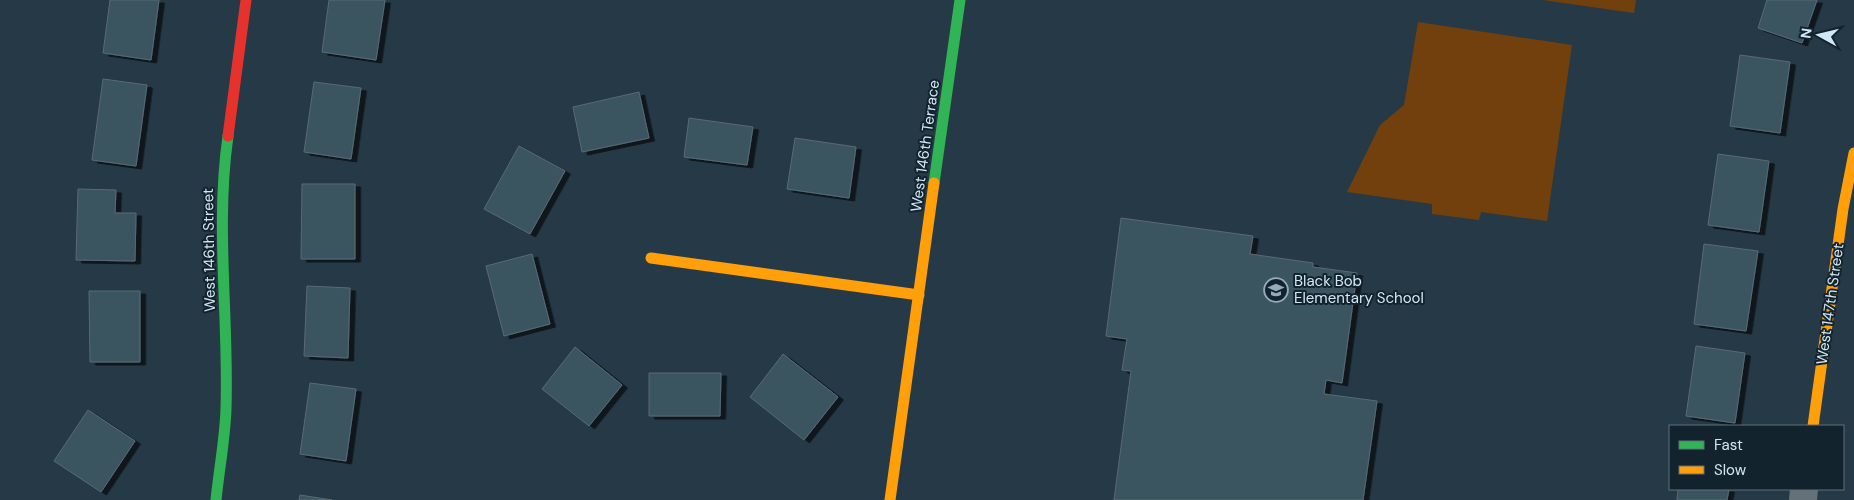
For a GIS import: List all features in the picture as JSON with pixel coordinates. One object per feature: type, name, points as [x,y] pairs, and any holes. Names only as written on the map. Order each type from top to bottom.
[{"type":"street","name":"West 146th Street","points":[[216,500],[226,410],[222,225],[224,163],[246,0]]},
{"type":"street","name":"West 146th Terrace","points":[[890,500],[960,0]]},
{"type":"street","name":"West 147th Street","points":[[1813,425],[1843,210],[1854,153]]},
{"type":"street","points":[[651,258],[920,295]]},
{"type":"shaded area","points":[[1543,0],[1636,0],[1634,13]]},
{"type":"shaded area","points":[[1418,22],[1572,45],[1547,221],[1481,212],[1479,220],[1432,214],[1432,204],[1347,192],[1380,125],[1404,105]]},
{"type":"building","points":[[110,0],[159,0],[151,60],[103,53]]},
{"type":"building","points":[[329,0],[385,0],[376,60],[322,52]]},
{"type":"building","points":[[1767,0],[1817,0],[1802,43],[1758,28]]},
{"type":"building","points":[[1740,55],[1790,62],[1780,133],[1730,126]]},
{"type":"building","points":[[103,79],[147,85],[136,166],[92,160]]},
{"type":"building","points":[[314,82],[361,88],[351,159],[304,152]]},
{"type":"building","points":[[639,92],[649,138],[582,152],[573,107]]},
{"type":"building","points":[[689,118],[753,127],[747,165],[684,157]]},
{"type":"building","points":[[795,138],[856,147],[849,198],[787,189]]},
{"type":"building","points":[[519,146],[565,171],[530,234],[484,209]]},
{"type":"building","points":[[1718,154],[1769,161],[1759,232],[1708,225]]},
{"type":"building","points":[[302,184],[355,184],[355,259],[301,259]]},
{"type":"building","points":[[78,189],[116,190],[115,213],[136,213],[135,261],[76,260]]},
{"type":"building","points":[[1121,218],[1253,236],[1250,254],[1313,263],[1313,267],[1357,273],[1342,383],[1326,380],[1324,394],[1377,401],[1363,500],[1114,500],[1131,371],[1122,370],[1127,339],[1106,336]]},
{"type":"building","points":[[1704,244],[1758,251],[1746,331],[1694,324]]},
{"type":"building","points":[[532,254],[550,324],[504,336],[486,266]]},
{"type":"building","points":[[307,286],[350,288],[348,358],[304,356]]},
{"type":"building","points":[[89,291],[140,291],[140,362],[90,362]]},
{"type":"building","points":[[1696,346],[1745,353],[1735,423],[1686,416]]},
{"type":"building","points":[[575,347],[622,385],[589,426],[542,389]]},
{"type":"building","points":[[783,354],[838,397],[804,440],[750,397]]},
{"type":"building","points":[[649,373],[721,373],[720,416],[649,416]]},
{"type":"building","points":[[310,383],[356,389],[346,461],[300,454]]},
{"type":"building","points":[[88,410],[135,441],[101,492],[54,461]]},
{"type":"building","points":[[1678,490],[1729,490],[1727,500],[1677,500]]},
{"type":"building","points":[[300,495],[332,500],[299,500]]},
{"type":"traffic: fast","points":[[934,183],[960,0]]},
{"type":"traffic: fast","points":[[216,500],[226,409],[222,238],[224,170],[228,136]]},
{"type":"traffic: slow","points":[[1813,425],[1843,209],[1854,153]]},
{"type":"traffic: slow","points":[[890,500],[934,183]]},
{"type":"traffic: slow","points":[[651,258],[919,295]]},
{"type":"traffic: jam","points":[[228,136],[246,0]]},
{"type":"place","name":"Black Bob Elementary School","points":[[1276,290]]}]
